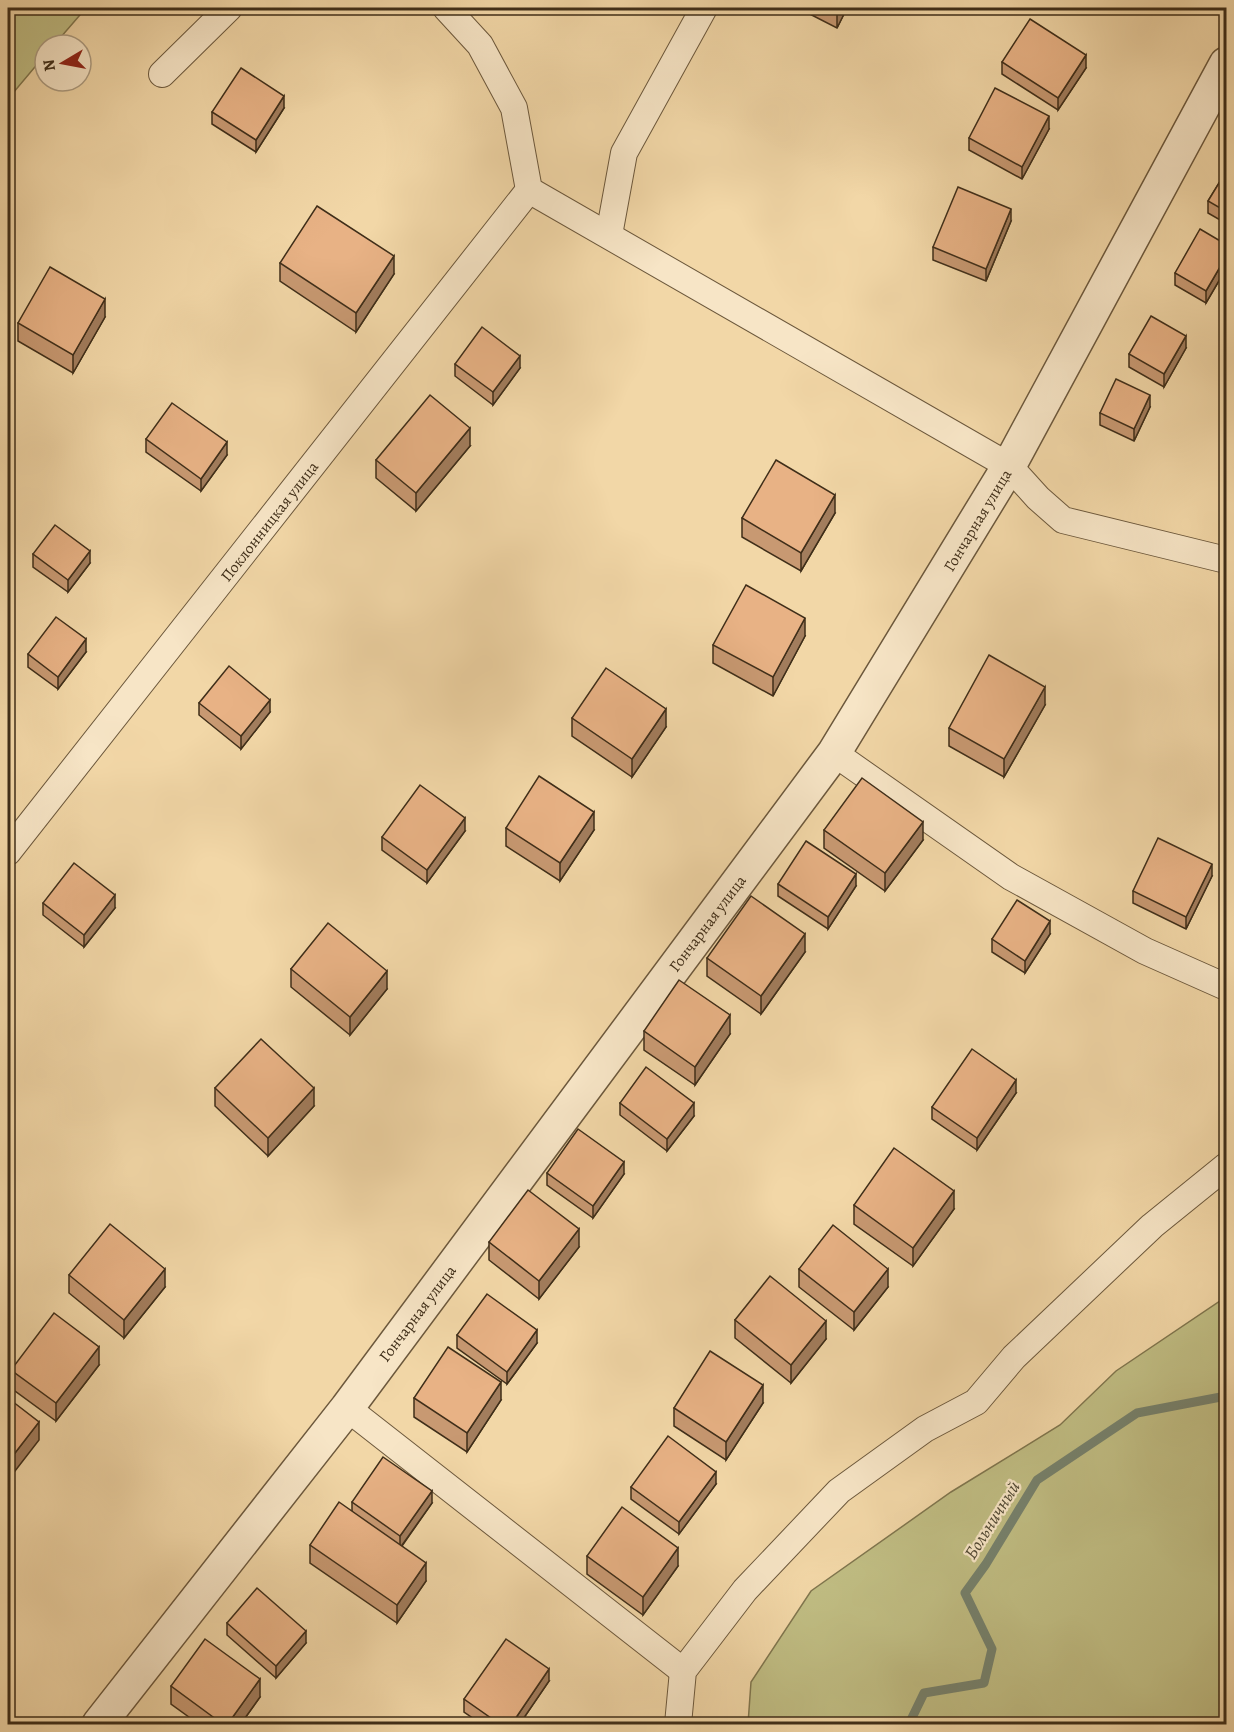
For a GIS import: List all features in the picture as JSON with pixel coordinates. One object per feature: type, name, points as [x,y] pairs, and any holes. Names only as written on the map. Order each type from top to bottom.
[{"type":"street","points":[[162,74],[229,8]]},
{"type":"street","points":[[446,8],[480,45],[514,108],[529,190],[1009,466],[1038,498],[1063,520],[1227,560]]},
{"type":"street","points":[[609,235],[624,153],[704,8]]},
{"type":"street","name":"Гончарная улица","points":[[99,1725],[347,1408],[834,753],[1009,466],[1227,64]]},
{"type":"street","name":"Поклонницкая улица","points":[[8,852],[529,190]]},
{"type":"street","points":[[834,753],[1011,877],[1145,951],[1227,987]]},
{"type":"street","points":[[678,1725],[683,1671],[745,1590],[839,1491],[925,1429],[976,1402],[1014,1357],[1152,1226],[1227,1166]]},
{"type":"street","points":[[347,1408],[683,1671]]},
{"type":"shaded area","points":[[8,8],[86,8],[64,33],[33,33],[33,69],[8,99]]},
{"type":"shaded area","points":[[1226,1297],[1226,1724],[748,1724],[751,1682],[811,1591],[951,1492],[1060,1425],[1116,1371]]},
{"type":"building","points":[[1030,19],[1086,55],[1058,98],[1002,62]]},
{"type":"building","points":[[241,68],[284,96],[256,140],[212,112]]},
{"type":"building","points":[[995,88],[1049,116],[1022,167],[969,138]]},
{"type":"building","points":[[1227,170],[1227,212],[1208,201]]},
{"type":"building","points":[[958,187],[1011,209],[986,269],[933,247]]},
{"type":"building","points":[[317,206],[394,256],[356,313],[280,263]]},
{"type":"building","points":[[1200,229],[1227,245],[1227,255],[1206,291],[1175,273]]},
{"type":"building","points":[[50,267],[105,299],[73,355],[18,323]]},
{"type":"building","points":[[1151,316],[1186,336],[1164,374],[1129,354]]},
{"type":"building","points":[[482,327],[520,356],[493,392],[455,364]]},
{"type":"building","points":[[1116,379],[1150,395],[1134,429],[1100,413]]},
{"type":"building","points":[[430,395],[470,428],[416,493],[376,460]]},
{"type":"building","points":[[172,403],[227,442],[201,479],[146,439]]},
{"type":"building","points":[[776,460],[835,495],[801,553],[742,518]]},
{"type":"building","points":[[55,525],[90,551],[68,580],[33,554]]},
{"type":"building","points":[[746,585],[805,618],[773,677],[713,645]]},
{"type":"building","points":[[56,617],[86,639],[58,677],[28,654]]},
{"type":"building","points":[[989,655],[1045,687],[1004,759],[949,728]]},
{"type":"building","points":[[229,666],[270,700],[241,736],[199,703]]},
{"type":"building","points":[[606,668],[666,709],[632,759],[572,718]]},
{"type":"building","points":[[539,776],[594,812],[560,863],[506,828]]},
{"type":"building","points":[[862,778],[923,822],[885,873],[824,830]]},
{"type":"building","points":[[420,785],[465,818],[427,870],[382,837]]},
{"type":"building","points":[[1158,838],[1212,864],[1186,917],[1133,891]]},
{"type":"building","points":[[806,841],[856,874],[828,917],[778,884]]},
{"type":"building","points":[[74,863],[115,895],[84,935],[43,903]]},
{"type":"building","points":[[751,896],[805,934],[761,996],[707,958]]},
{"type":"building","points":[[1017,900],[1050,921],[1025,961],[992,939]]},
{"type":"building","points":[[328,923],[387,971],[350,1017],[291,969]]},
{"type":"building","points":[[679,980],[730,1015],[695,1067],[644,1031]]},
{"type":"building","points":[[261,1039],[314,1088],[268,1138],[215,1088]]},
{"type":"building","points":[[972,1049],[1016,1080],[977,1138],[932,1107]]},
{"type":"building","points":[[646,1067],[694,1103],[667,1139],[620,1103]]},
{"type":"building","points":[[578,1129],[624,1162],[593,1206],[547,1173]]},
{"type":"building","points":[[894,1148],[954,1191],[913,1248],[854,1205]]},
{"type":"building","points":[[528,1190],[579,1229],[539,1281],[489,1242]]},
{"type":"building","points":[[110,1224],[165,1269],[124,1320],[69,1275]]},
{"type":"building","points":[[833,1225],[888,1269],[854,1312],[799,1269]]},
{"type":"building","points":[[770,1276],[826,1321],[791,1365],[735,1320]]},
{"type":"building","points":[[487,1294],[537,1330],[507,1372],[457,1335]]},
{"type":"building","points":[[54,1313],[99,1347],[56,1403],[11,1370]]},
{"type":"building","points":[[448,1347],[501,1382],[467,1433],[414,1398]]},
{"type":"building","points":[[710,1351],[763,1385],[726,1442],[674,1408]]},
{"type":"building","points":[[8,1398],[39,1422],[8,1462]]},
{"type":"building","points":[[668,1436],[716,1472],[679,1522],[631,1487]]},
{"type":"building","points":[[383,1457],[432,1491],[400,1536],[352,1502]]},
{"type":"building","points":[[339,1502],[426,1563],[397,1605],[310,1545]]},
{"type":"building","points":[[622,1507],[678,1548],[643,1597],[587,1556]]},
{"type":"building","points":[[257,1588],[306,1631],[276,1666],[227,1623]]},
{"type":"building","points":[[205,1639],[260,1679],[227,1725],[171,1686]]},
{"type":"building","points":[[506,1639],[549,1669],[511,1725],[501,1725],[464,1699]]},
{"type":"waterway","name":"Больничный","points":[[909,1724],[924,1693],[984,1683],[992,1649],[965,1593],[986,1564],[1037,1480],[1137,1413],[1226,1396]]}]
